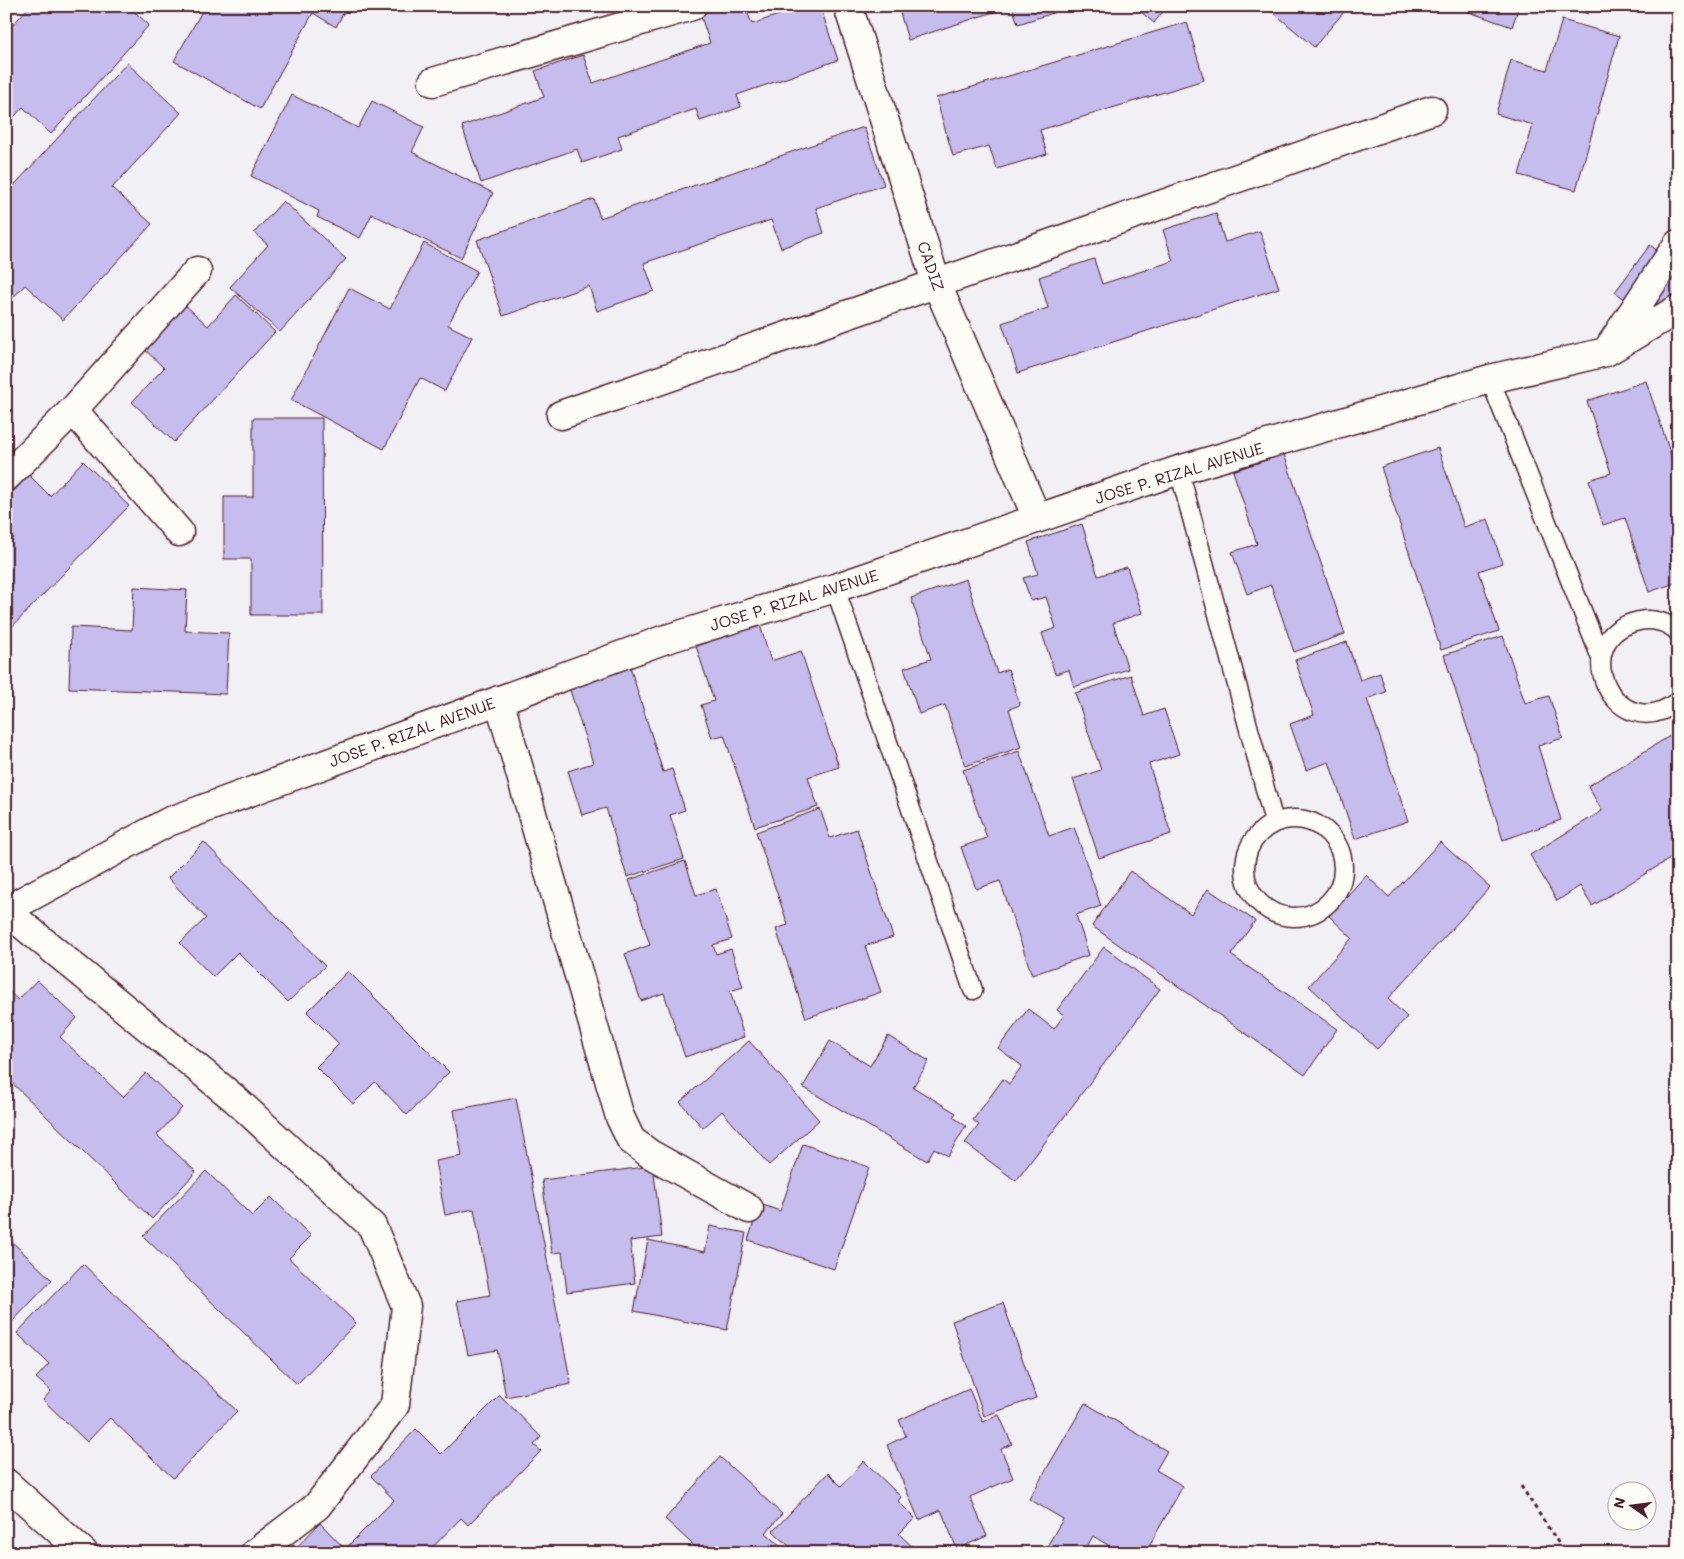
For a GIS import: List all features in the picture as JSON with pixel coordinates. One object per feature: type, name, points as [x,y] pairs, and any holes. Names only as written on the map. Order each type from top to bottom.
[{"type":"street","points":[[433,82],[692,6]]},
{"type":"street","name":"CADIZ","points":[[848,6],[936,282],[1037,518]]},
{"type":"street","points":[[561,415],[936,282],[1432,110]]},
{"type":"street","points":[[1606,352],[1678,244]]},
{"type":"street","points":[[6,477],[73,410],[197,271]]},
{"type":"street","name":"JOSE P. RIZAL AVENUE","points":[[6,910],[168,822],[663,640],[836,588],[1179,470],[1490,379],[1606,352],[1678,309]]},
{"type":"street","points":[[73,410],[179,532]]},
{"type":"street","points":[[499,700],[620,1117],[627,1132],[631,1140],[650,1154],[749,1209]]},
{"type":"street","points":[[6,910],[235,1099],[372,1226],[406,1306],[395,1405],[317,1506],[255,1553]]},
{"type":"street","points":[[6,1483],[84,1553]]},
{"type":"lane","points":[[1490,379],[1601,658],[1601,676],[1607,691],[1618,703],[1632,711],[1649,714],[1668,708],[1678,701]]},
{"type":"lane","points":[[1179,470],[1274,822]]},
{"type":"lane","points":[[836,588],[973,990]]},
{"type":"lane","points":[[1601,658],[1607,643],[1618,631],[1630,623],[1645,620],[1661,622],[1678,632]]},
{"type":"lane","points":[[1292,818],[1316,823],[1330,834],[1342,855],[1344,872],[1340,889],[1330,903],[1316,913],[1300,918],[1282,917],[1267,910],[1254,898],[1247,883],[1244,866],[1250,846],[1260,832],[1274,822],[1292,818]]},
{"type":"path","points":[[1521,1486],[1564,1553]]},
{"type":"building","points":[[30,6],[128,6],[149,25],[51,134],[23,107],[6,126],[6,32]]},
{"type":"building","points":[[205,6],[347,6],[336,27],[313,13],[260,109],[174,61]]},
{"type":"building","points":[[711,6],[745,6],[752,24],[805,6],[820,6],[838,60],[737,95],[741,107],[700,121],[696,109],[618,136],[622,149],[582,163],[577,149],[481,183],[462,126],[544,97],[535,71],[583,55],[593,83],[710,43],[699,11]]},
{"type":"building","points":[[898,6],[1012,6],[908,40]]},
{"type":"building","points":[[1012,6],[1051,6],[1053,13],[1018,24]]},
{"type":"building","points":[[1134,6],[1167,6],[1154,23]]},
{"type":"building","points":[[1266,6],[1349,6],[1314,47]]},
{"type":"building","points":[[1452,6],[1519,6],[1512,27]]},
{"type":"building","points":[[1566,6],[1591,6],[1588,14]]},
{"type":"building","points":[[1562,20],[1619,36],[1576,190],[1519,175],[1533,125],[1496,114],[1511,60],[1547,70]]},
{"type":"building","points":[[1187,22],[1204,80],[1040,130],[1047,154],[997,169],[989,146],[953,156],[936,98]]},
{"type":"building","points":[[127,63],[181,113],[112,188],[152,224],[63,320],[25,285],[6,305],[6,194]]},
{"type":"building","points":[[292,95],[358,128],[372,101],[424,127],[412,152],[493,193],[461,258],[372,214],[360,238],[317,217],[319,211],[251,176]]},
{"type":"building","points":[[864,127],[884,185],[816,208],[824,233],[781,248],[771,220],[644,263],[654,291],[597,311],[589,286],[503,316],[477,240],[594,199],[600,218]]},
{"type":"building","points":[[283,201],[346,259],[280,332],[230,287],[268,245],[254,233]]},
{"type":"building","points":[[1216,213],[1225,242],[1260,231],[1279,288],[1018,373],[1002,323],[1048,308],[1039,277],[1094,259],[1102,284],[1173,261],[1163,230]]},
{"type":"building","points":[[424,243],[477,271],[448,325],[472,337],[445,391],[420,378],[384,449],[291,400],[349,288],[390,309]]},
{"type":"building","points":[[1650,245],[1678,266],[1678,338],[1615,292]]},
{"type":"building","points":[[236,295],[275,332],[174,442],[132,402],[164,368],[142,347],[183,303],[208,326]]},
{"type":"building","points":[[1646,381],[1678,476],[1678,582],[1649,592],[1625,518],[1603,525],[1589,480],[1611,473],[1587,401]]},
{"type":"building","points":[[253,418],[322,418],[323,615],[251,615],[251,559],[224,559],[224,497],[253,497]]},
{"type":"building","points":[[1438,448],[1464,527],[1488,519],[1502,563],[1479,571],[1499,631],[1441,650],[1381,467]]},
{"type":"building","points":[[1284,454],[1345,634],[1294,652],[1271,585],[1247,594],[1232,552],[1257,544],[1233,471]]},
{"type":"building","points":[[83,461],[129,506],[6,633],[6,546],[14,538],[6,531],[6,499],[29,475],[50,496]]},
{"type":"building","points":[[1082,524],[1098,576],[1127,567],[1142,613],[1113,623],[1128,669],[1074,687],[1069,670],[1055,674],[1042,633],[1056,628],[1046,597],[1031,601],[1023,578],[1038,574],[1028,542]]},
{"type":"building","points":[[966,579],[997,673],[1008,669],[1020,705],[1009,709],[1021,747],[965,766],[945,705],[919,714],[904,668],[931,659],[911,598]]},
{"type":"building","points":[[134,587],[187,590],[185,631],[229,633],[226,694],[69,688],[71,627],[132,630]]},
{"type":"building","points":[[760,625],[771,661],[801,651],[839,767],[808,777],[818,807],[755,827],[724,735],[712,738],[701,705],[714,701],[696,646]]},
{"type":"building","points":[[1503,636],[1525,703],[1549,696],[1563,738],[1538,746],[1561,820],[1503,840],[1444,655]]},
{"type":"building","points":[[1347,642],[1360,680],[1380,673],[1386,692],[1367,699],[1408,821],[1355,839],[1329,762],[1306,770],[1290,724],[1314,715],[1295,660]]},
{"type":"building","points":[[630,667],[663,772],[672,769],[685,810],[670,815],[684,859],[627,877],[606,808],[582,815],[568,771],[593,763],[569,687]]},
{"type":"building","points":[[1131,675],[1144,716],[1164,709],[1179,754],[1149,764],[1171,834],[1099,858],[1073,779],[1101,770],[1075,693]]},
{"type":"building","points":[[1678,731],[1678,854],[1592,906],[1580,886],[1557,901],[1530,855],[1602,811],[1588,786]]},
{"type":"building","points":[[1019,751],[1049,836],[1074,827],[1101,906],[1076,915],[1089,955],[1032,975],[1000,881],[976,889],[961,847],[987,838],[963,770]]},
{"type":"building","points":[[820,809],[830,838],[857,829],[893,937],[865,946],[881,992],[806,1018],[776,929],[788,925],[756,832]]},
{"type":"building","points":[[204,842],[325,966],[288,1002],[238,952],[213,977],[180,943],[206,918],[168,878]]},
{"type":"building","points":[[1440,842],[1490,887],[1388,999],[1407,1017],[1377,1049],[1309,986],[1352,938],[1329,916],[1366,875],[1389,897]]},
{"type":"building","points":[[685,861],[696,895],[716,889],[732,939],[713,945],[716,954],[731,949],[743,987],[730,991],[744,1037],[685,1057],[664,993],[641,1001],[625,954],[650,945],[629,880]]},
{"type":"building","points":[[1130,871],[1191,914],[1208,889],[1255,921],[1231,955],[1337,1029],[1305,1075],[1092,926]]},
{"type":"building","points":[[1104,947],[1160,989],[1016,1181],[965,1143],[979,1125],[973,1120],[1003,1079],[1009,1084],[1022,1066],[998,1048],[1028,1009],[1054,1029],[1064,1015],[1057,1010]]},
{"type":"building","points":[[348,971],[449,1072],[407,1115],[375,1082],[353,1104],[316,1067],[339,1044],[307,1012]]},
{"type":"building","points":[[37,980],[77,1018],[60,1037],[123,1097],[146,1073],[182,1108],[157,1135],[196,1172],[152,1219],[6,1077],[6,989],[18,1000]]},
{"type":"building","points":[[888,1036],[929,1061],[913,1087],[956,1113],[953,1117],[966,1126],[948,1156],[934,1148],[927,1161],[803,1087],[830,1041],[870,1066]]},
{"type":"building","points":[[749,1041],[819,1120],[769,1165],[722,1111],[703,1128],[680,1102]]},
{"type":"building","points":[[516,1098],[571,1384],[506,1397],[497,1350],[468,1355],[457,1301],[490,1295],[474,1209],[445,1215],[435,1161],[462,1156],[454,1110]]},
{"type":"building","points":[[803,1144],[869,1167],[834,1269],[748,1240],[760,1204],[780,1211]]},
{"type":"building","points":[[653,1166],[662,1237],[630,1241],[635,1283],[567,1292],[562,1252],[552,1253],[542,1180]]},
{"type":"building","points":[[206,1171],[252,1216],[271,1197],[311,1236],[289,1258],[356,1323],[297,1384],[143,1236]]},
{"type":"building","points":[[710,1226],[746,1233],[727,1330],[634,1311],[648,1240],[705,1252]]},
{"type":"building","points":[[6,1236],[52,1280],[13,1321],[6,1314]]},
{"type":"building","points":[[83,1264],[237,1411],[173,1478],[110,1418],[87,1442],[43,1400],[51,1391],[36,1378],[49,1364],[17,1333]]},
{"type":"building","points":[[1003,1303],[1036,1398],[984,1416],[952,1321]]},
{"type":"building","points":[[969,1389],[983,1422],[999,1415],[1012,1444],[1001,1449],[1013,1478],[970,1497],[987,1536],[957,1549],[941,1510],[919,1520],[887,1445],[906,1436],[899,1420]]},
{"type":"building","points":[[500,1395],[541,1437],[534,1445],[541,1451],[468,1525],[461,1518],[427,1553],[291,1553],[320,1523],[345,1549],[394,1500],[371,1476],[416,1429],[441,1454]]},
{"type":"building","points":[[1085,1403],[1167,1451],[1156,1470],[1183,1486],[1145,1553],[1121,1553],[1093,1536],[1083,1553],[1043,1553],[1063,1519],[1029,1499]]},
{"type":"building","points":[[720,1457],[782,1514],[766,1533],[781,1546],[776,1553],[702,1553],[665,1519]]},
{"type":"building","points":[[864,1461],[901,1497],[898,1501],[915,1518],[899,1534],[919,1553],[783,1553],[789,1546],[773,1531],[828,1473],[841,1486]]}]
